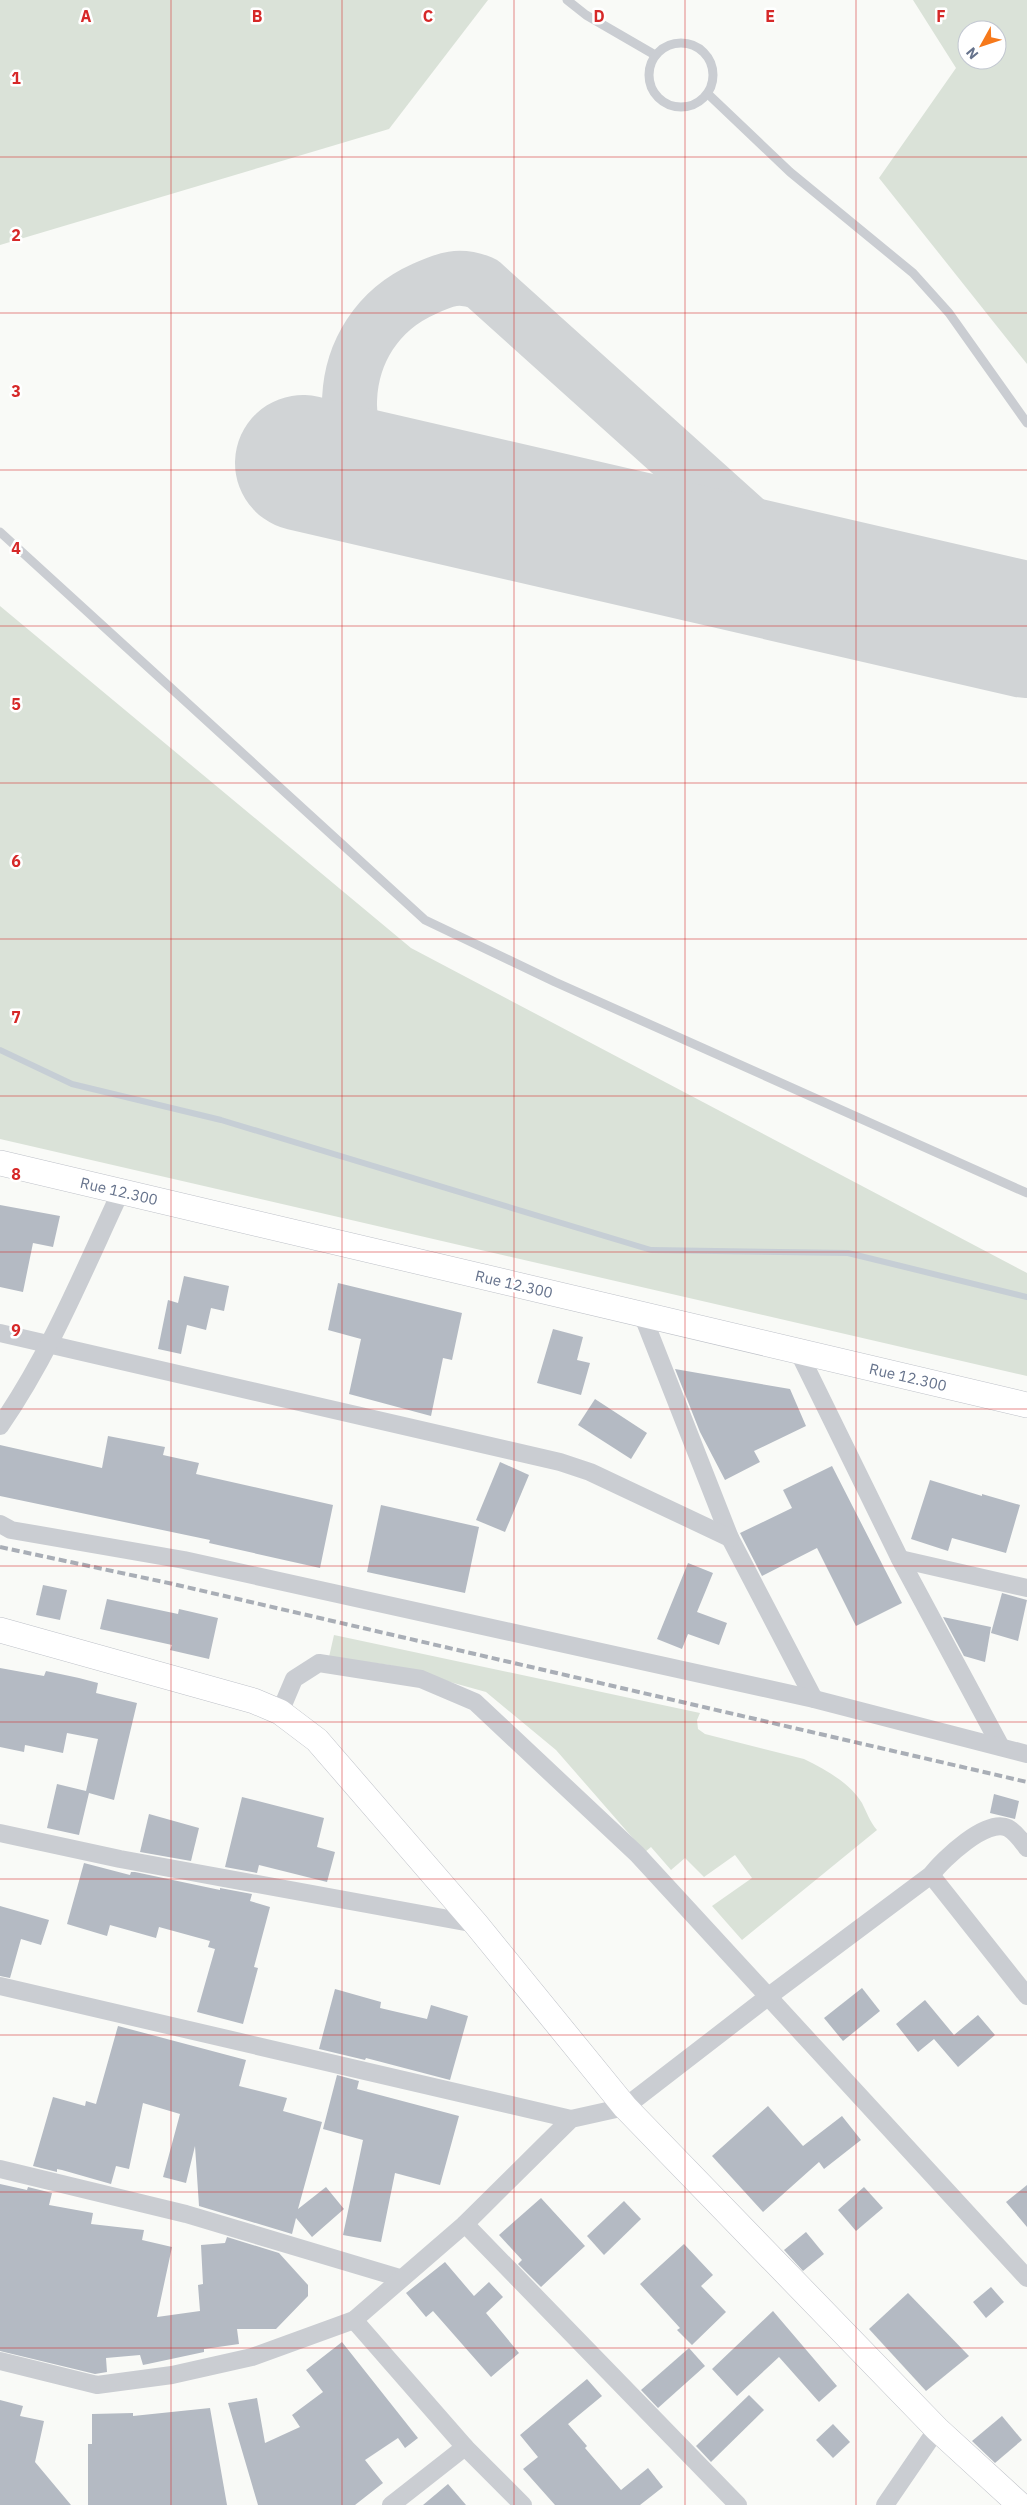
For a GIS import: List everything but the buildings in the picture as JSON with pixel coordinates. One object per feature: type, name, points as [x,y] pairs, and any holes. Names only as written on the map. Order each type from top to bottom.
[{"type":"main road","name":"Rue 12.300","points":[[0,1163],[1027,1405]]},
{"type":"main road","points":[[0,1630],[254,1701],[280,1712],[317,1740],[476,1924],[625,2107],[937,2429],[1020,2505]]},
{"type":"street","points":[[0,1426],[23,1393],[48,1345],[121,1191]]},
{"type":"street","points":[[642,1314],[730,1538],[814,1699]]},
{"type":"street","points":[[0,1333],[560,1462],[590,1472],[730,1538]]},
{"type":"street","points":[[798,1351],[900,1559],[1001,1747]]},
{"type":"street","points":[[0,1524],[11,1530],[184,1560],[814,1699],[1027,1754]]},
{"type":"street","points":[[900,1559],[1027,1588]]},
{"type":"street","points":[[280,1712],[294,1679],[319,1663],[421,1679],[475,1702],[637,1854],[1027,2278]]},
{"type":"street","points":[[0,1986],[572,2119],[625,2107],[931,1875],[949,1855],[970,1840],[992,1826],[1007,1828],[1027,1825]]},
{"type":"street","points":[[1007,1828],[1027,1848]]},
{"type":"street","points":[[0,1833],[120,1858],[476,1924]]},
{"type":"street","points":[[931,1875],[1027,1996]]},
{"type":"street","points":[[0,2361],[97,2384],[172,2375],[252,2357],[354,2320],[400,2278],[465,2224],[572,2119]]},
{"type":"street","points":[[0,2168],[186,2214],[400,2278]]},
{"type":"street","points":[[465,2224],[738,2505]]},
{"type":"street","points":[[354,2320],[465,2447],[523,2505]]},
{"type":"street","points":[[886,2505],[937,2429]]},
{"type":"street","points":[[391,2505],[465,2447]]},
{"type":"lane","points":[[567,0],[586,15],[655,55]]},
{"type":"lane","points":[[685,42],[701,48],[711,62],[714,78],[708,94],[698,103],[686,107],[674,106],[662,101],[653,91],[648,79],[649,66],[655,55],[668,44],[685,42]]},
{"type":"lane","points":[[708,94],[790,172],[913,273],[949,313],[1027,423]]},
{"type":"lane","points":[[0,532],[425,920],[555,982],[1027,1193]]},
{"type":"shaded area","points":[[0,0],[488,0],[389,129],[0,245]]},
{"type":"shaded area","points":[[913,0],[1027,0],[1027,364],[879,178],[956,68]]},
{"type":"shaded area","points":[[0,606],[411,948],[1027,1273],[1027,1376],[0,1139]]},
{"type":"shaded area","points":[[334,1635],[700,1713],[697,1720],[698,1729],[705,1734],[804,1759],[836,1777],[857,1796],[877,1830],[742,1940],[712,1906],[752,1878],[735,1855],[704,1877],[685,1858],[671,1870],[651,1847],[645,1852],[556,1750],[486,1692],[389,1665],[329,1657]]},
{"type":"waterway","points":[[0,1050],[72,1084],[221,1120],[651,1250],[848,1253],[1027,1297]]},
{"type":"taxiway","points":[[564,523],[541,524],[501,538],[481,539],[452,536],[417,521],[383,493],[363,464],[352,432],[350,398],[355,365],[370,335],[393,309],[424,289],[446,280],[459,278],[482,283],[781,552],[802,570],[832,585]]},
{"type":"runway","points":[[303,463],[1027,630]]},
{"type":"railway","points":[[0,1547],[173,1584],[1027,1782]]}]
